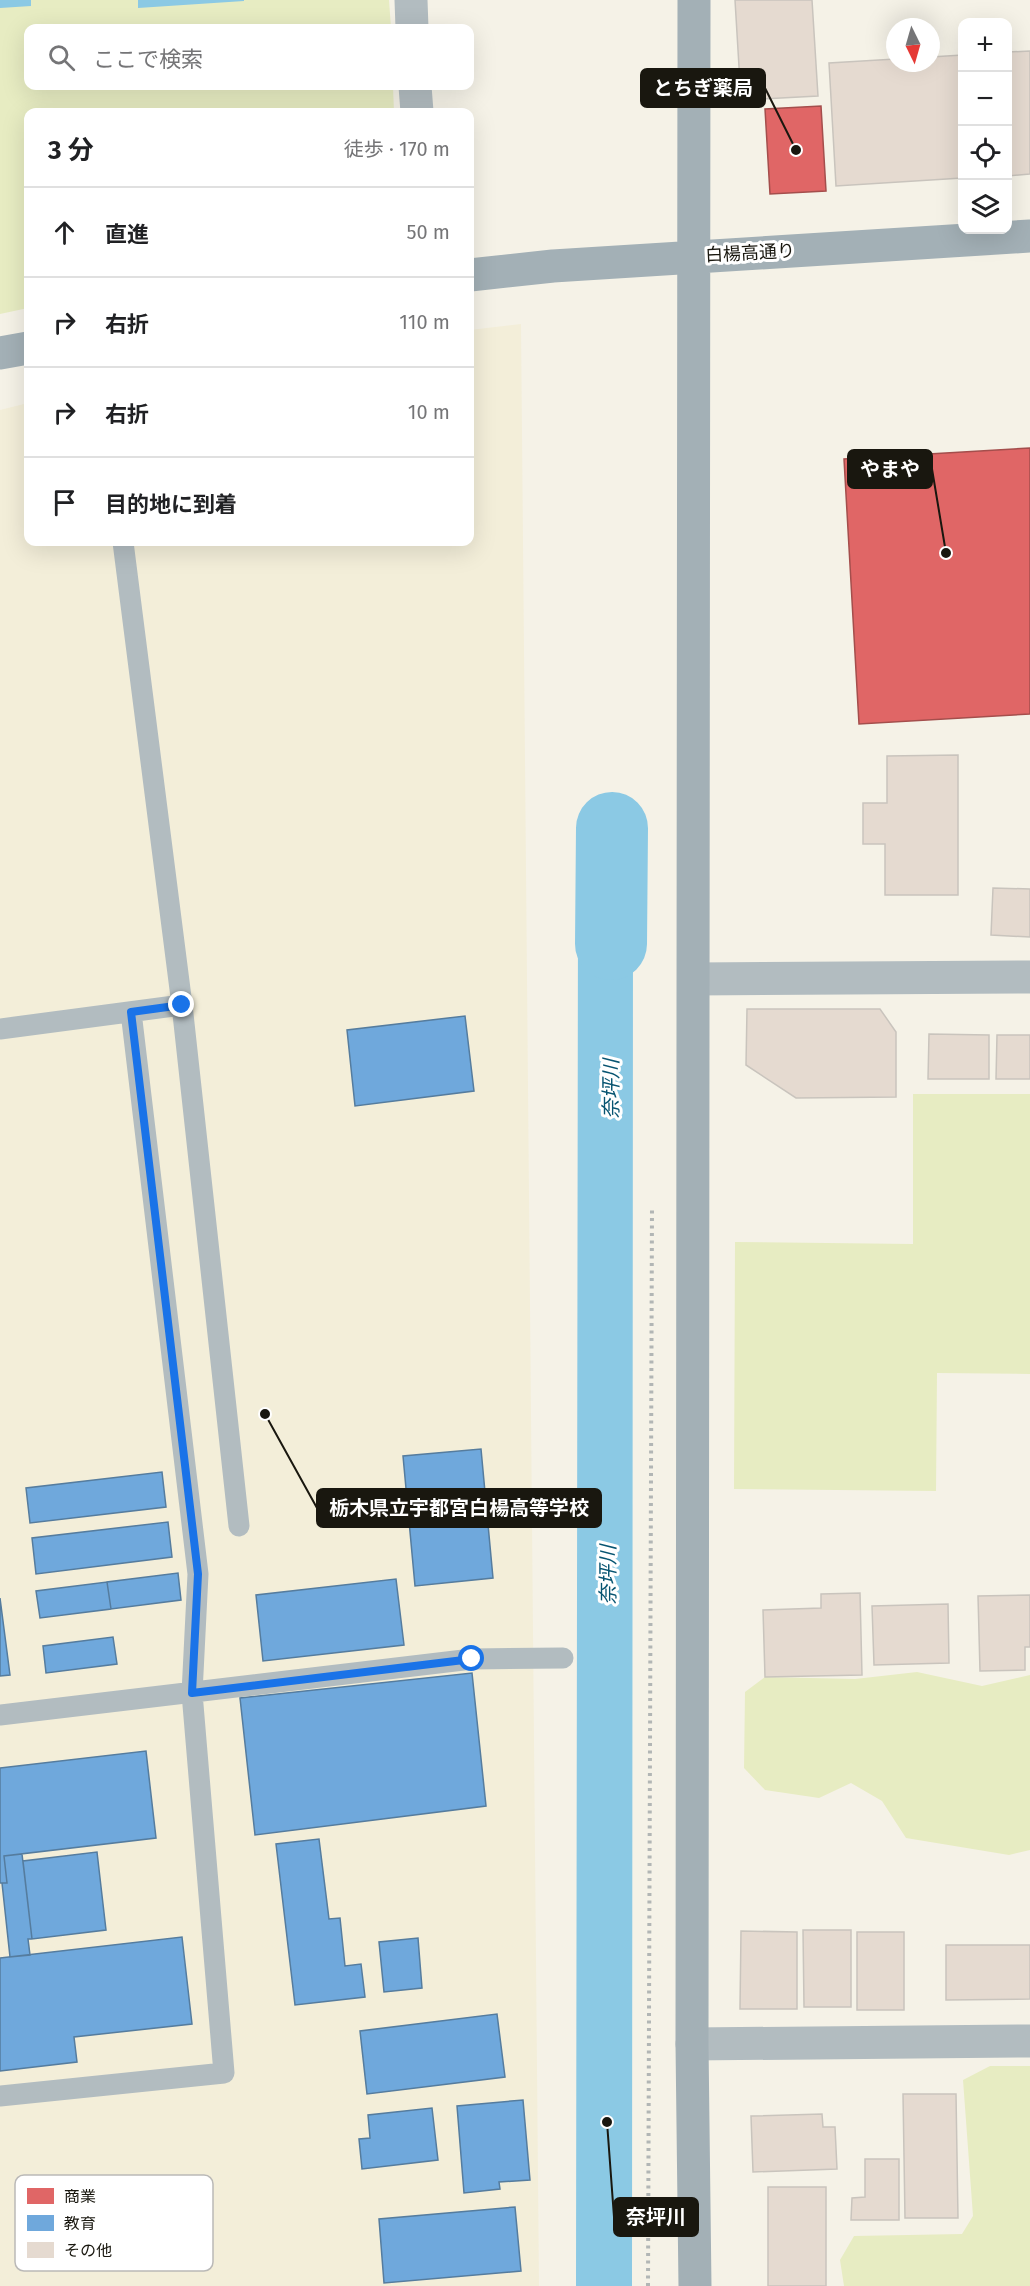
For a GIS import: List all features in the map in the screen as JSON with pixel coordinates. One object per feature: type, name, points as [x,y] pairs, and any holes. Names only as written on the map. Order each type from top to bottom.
[{"type":"street","points":[[411,0],[412,24]]},
{"type":"street","points":[[694,0],[692,2044],[695,2286]]},
{"type":"street","points":[[416,90],[417,108]]},
{"type":"street","name":"白楊高通り","points":[[474,275],[553,266],[694,256],[1030,236]]},
{"type":"street","points":[[0,353],[24,349]]},
{"type":"street","points":[[694,979],[1030,977]]},
{"type":"street","points":[[692,2044],[1030,2041]]},
{"type":"lane","points":[[124,546],[182,1005],[239,1526]]},
{"type":"lane","points":[[0,1029],[182,1005]]},
{"type":"lane","points":[[0,2096],[224,2073],[192,1693],[198,1574],[131,1012]]},
{"type":"lane","points":[[0,1715],[472,1659],[563,1658]]},
{"type":"path","points":[[648,2286],[652,1197]]},
{"type":"shaded area","points":[[521,324],[539,2286],[0,2286],[0,410],[24,404],[24,546],[474,546],[474,330]]},
{"type":"green space","points":[[0,0],[389,0],[391,24],[24,24],[24,90],[393,90],[394,108],[24,108],[24,309],[0,314]]},
{"type":"green space","points":[[913,1094],[1030,1094],[1030,1374],[937,1373],[936,1491],[734,1489],[735,1242],[913,1244]]},
{"type":"green space","points":[[917,1672],[982,1686],[1030,1675],[1030,1850],[1009,1855],[906,1838],[882,1801],[851,1783],[819,1798],[765,1790],[744,1768],[745,1692],[765,1677],[855,1679]]},
{"type":"green space","points":[[990,2066],[1030,2066],[1030,2286],[844,2286],[840,2260],[854,2236],[962,2234],[973,2216],[963,2080]]},
{"type":"water","points":[[0,0],[31,0],[31,6],[0,8]]},
{"type":"water","points":[[138,0],[244,0],[244,1],[138,8]]},
{"type":"water","points":[[591,843],[628,844],[633,927],[632,2286],[576,2286],[578,901]]},
{"type":"building: 商業","points":[[821,106],[826,191],[770,194],[765,109]]},
{"type":"building: 商業","points":[[1030,448],[1030,714],[859,724],[844,459]]},
{"type":"building: 教育","points":[[465,1016],[474,1091],[355,1106],[347,1030]]},
{"type":"building: 教育","points":[[481,1449],[493,1578],[415,1586],[403,1456]]},
{"type":"building: 教育","points":[[162,1472],[166,1507],[30,1523],[26,1488]]},
{"type":"building: 教育","points":[[168,1522],[172,1557],[36,1574],[32,1538]]},
{"type":"building: 教育","points":[[178,1573],[181,1600],[111,1609],[107,1582]]},
{"type":"building: 教育","points":[[396,1579],[404,1645],[263,1661],[256,1595]]},
{"type":"building: 教育","points":[[107,1582],[111,1609],[40,1618],[36,1591]]},
{"type":"building: 教育","points":[[0,1598],[10,1675],[0,1676]]},
{"type":"building: 教育","points":[[113,1637],[117,1664],[46,1673],[43,1646]]},
{"type":"building: 教育","points":[[472,1673],[486,1806],[255,1835],[240,1698]]},
{"type":"building: 教育","points":[[146,1751],[156,1838],[4,1856],[7,1883],[0,1883],[0,1768]]},
{"type":"building: 教育","points":[[319,1839],[329,1919],[340,1918],[345,1966],[361,1964],[365,1997],[295,2005],[276,1844]]},
{"type":"building: 教育","points":[[97,1852],[106,1930],[32,1939],[23,1861]]},
{"type":"building: 教育","points":[[22,1854],[32,1939],[28,1939],[30,1955],[10,1957],[2,1883],[7,1883],[4,1856]]},
{"type":"building: 教育","points":[[182,1937],[192,2024],[74,2037],[77,2062],[0,2071],[0,1958]]},
{"type":"building: 教育","points":[[418,1938],[422,1988],[384,1992],[379,1942]]},
{"type":"building: 教育","points":[[497,2014],[505,2077],[367,2094],[360,2031]]},
{"type":"building: 教育","points":[[523,2100],[530,2180],[499,2182],[500,2189],[464,2193],[457,2106]]},
{"type":"building: 教育","points":[[432,2108],[438,2160],[362,2169],[359,2139],[370,2138],[368,2115]]},
{"type":"building: 教育","points":[[515,2207],[521,2271],[384,2283],[379,2219]]},
{"type":"building: その他","points":[[735,0],[812,0],[818,96],[741,100]]},
{"type":"building: その他","points":[[1030,51],[1030,174],[1012,176],[1012,72],[1012,52]]},
{"type":"building: その他","points":[[958,55],[958,178],[836,186],[829,63],[886,60],[886,72],[940,72],[940,56]]},
{"type":"building: その他","points":[[958,755],[958,895],[885,895],[885,844],[863,844],[863,803],[887,803],[887,756]]},
{"type":"building: その他","points":[[993,888],[1030,889],[1030,937],[991,935]]},
{"type":"building: その他","points":[[747,1009],[880,1009],[896,1032],[896,1097],[796,1098],[746,1065]]},
{"type":"building: その他","points":[[929,1034],[989,1035],[989,1079],[928,1079]]},
{"type":"building: その他","points":[[997,1035],[1030,1035],[1030,1079],[996,1079]]},
{"type":"building: その他","points":[[860,1593],[862,1675],[765,1677],[763,1610],[821,1608],[821,1594]]},
{"type":"building: その他","points":[[1030,1595],[1030,1647],[1025,1647],[1025,1670],[980,1671],[978,1596]]},
{"type":"building: その他","points":[[948,1604],[949,1663],[874,1665],[872,1606]]},
{"type":"building: その他","points":[[803,1930],[851,1930],[851,2007],[804,2007]]},
{"type":"building: その他","points":[[741,1931],[797,1932],[797,2009],[740,2009]]},
{"type":"building: その他","points":[[857,1932],[904,1932],[904,2010],[857,2010]]},
{"type":"building: その他","points":[[946,1945],[1030,1945],[1030,1999],[946,2000]]},
{"type":"building: その他","points":[[903,2094],[956,2094],[958,2218],[905,2218]]},
{"type":"building: その他","points":[[822,2114],[823,2127],[835,2127],[837,2169],[753,2172],[751,2116]]},
{"type":"building: その他","points":[[865,2159],[899,2159],[899,2220],[851,2220],[852,2198],[865,2197]]},
{"type":"building: その他","points":[[768,2187],[826,2187],[826,2286],[768,2286]]},
{"type":"waterway","name":"奈坪川","points":[[611,944],[612,828]]},
{"type":"place","name":"とちぎ薬局","points":[[796,150]]},
{"type":"place","name":"やまや","points":[[946,553]]},
{"type":"place","name":"栃木県立宇都宮白楊高等学校","points":[[265,1414]]},
{"type":"place","name":"奈坪川","points":[[607,2122]]},
{"type":"route","points":[[182,1005],[131,1012],[198,1574],[192,1693],[472,1659]]}]
